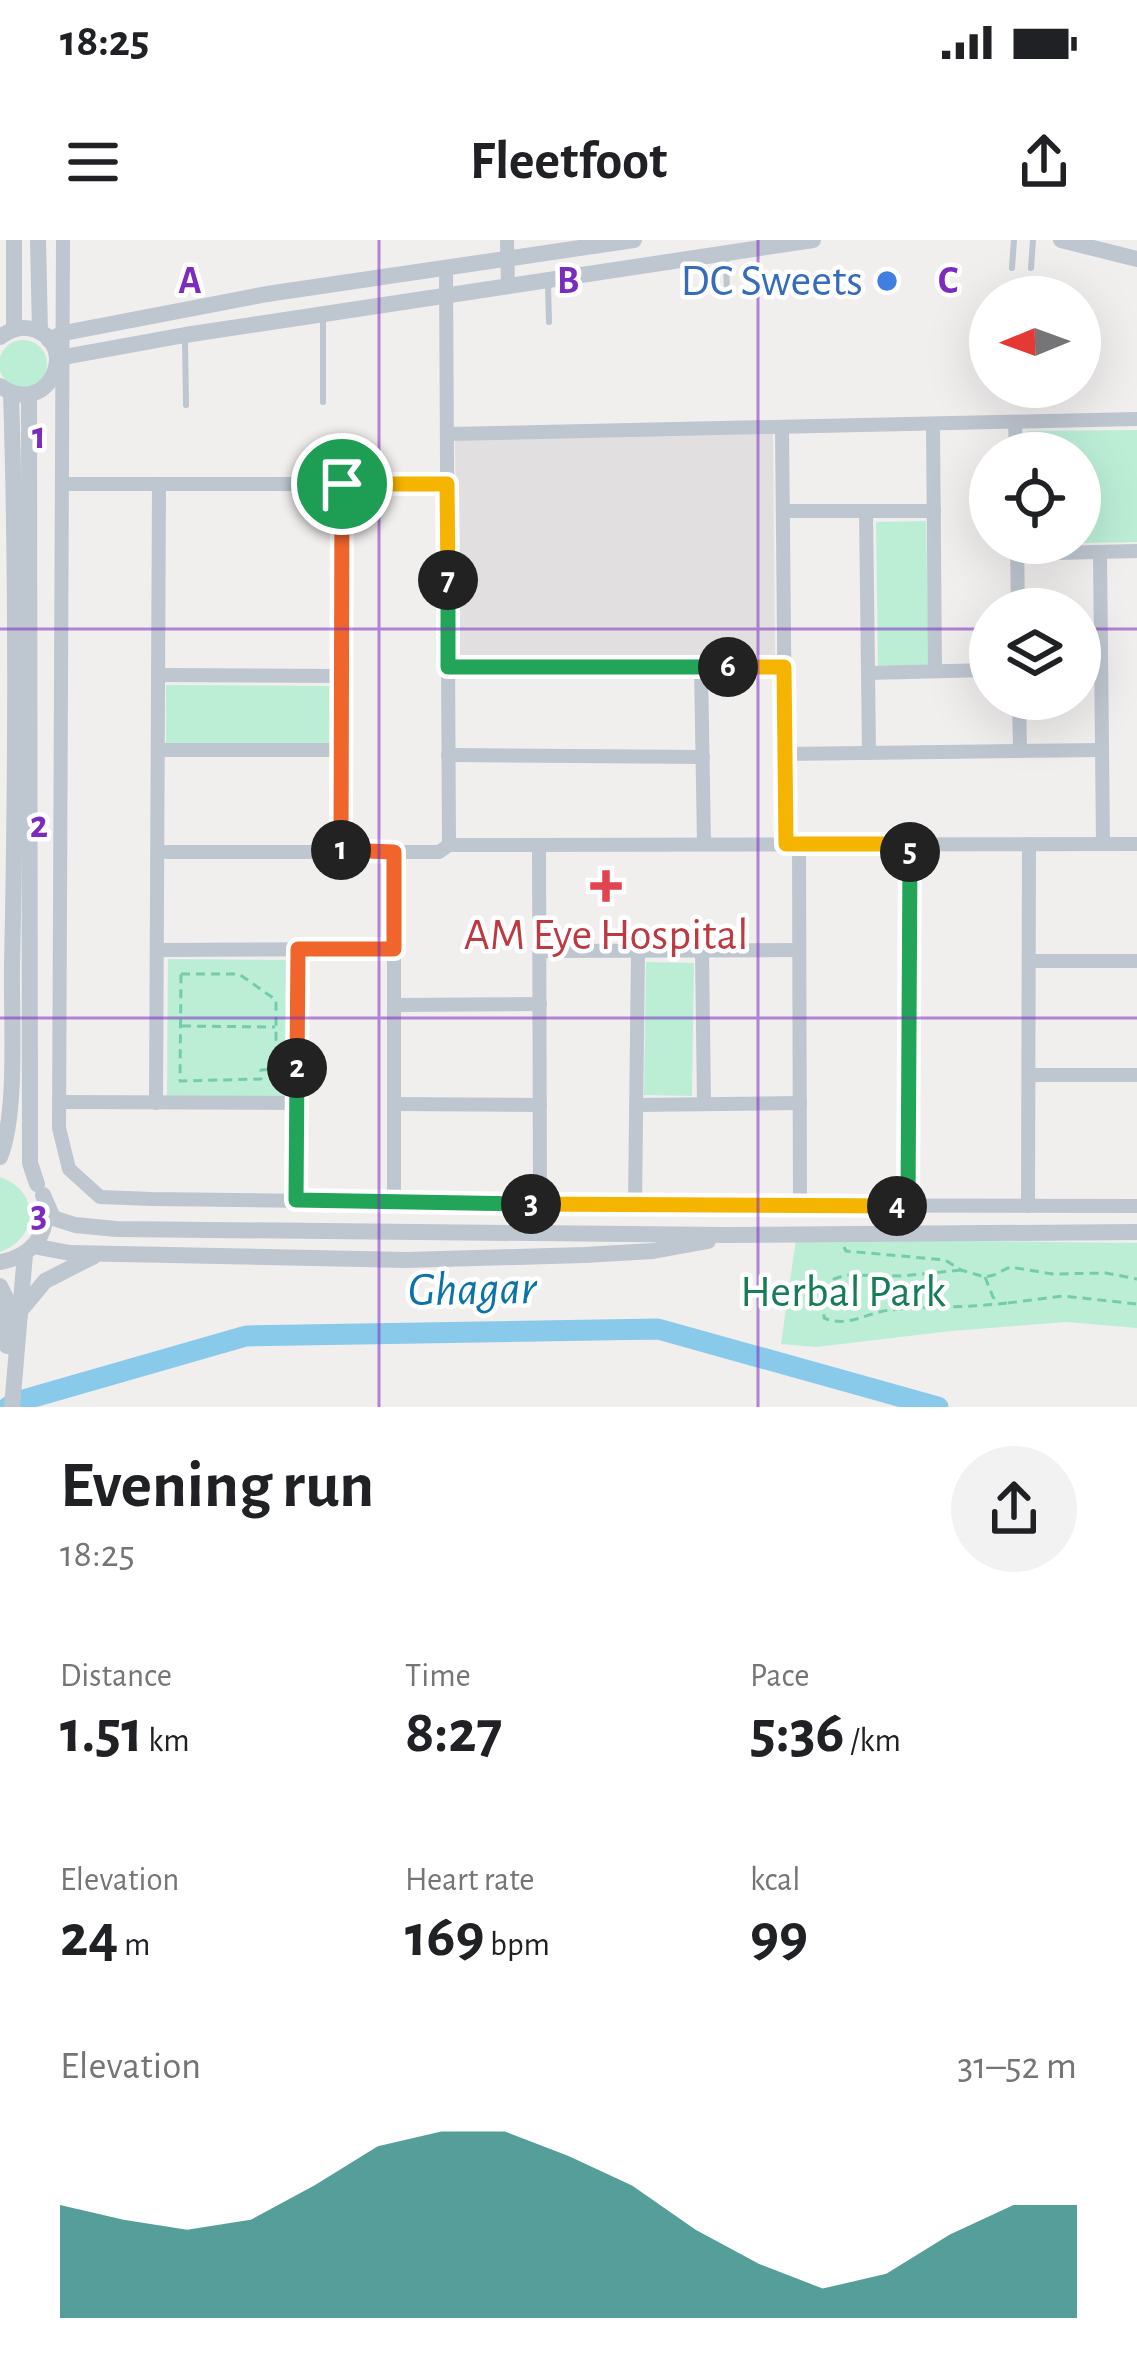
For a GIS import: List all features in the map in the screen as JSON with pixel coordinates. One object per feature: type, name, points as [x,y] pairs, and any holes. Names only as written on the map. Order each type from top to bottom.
[{"type":"street","points":[[14,240],[7,333],[23,327],[51,335],[267,294],[446,268],[507,249],[634,240]]},
{"type":"street","points":[[38,240],[51,335],[61,360],[59,1128],[69,1169],[100,1197],[1137,1206]]},
{"type":"street","points":[[51,335],[65,240]]},
{"type":"street","points":[[61,360],[185,335],[813,240]]},
{"type":"street","points":[[1061,240],[1137,259]]},
{"type":"street","points":[[507,249],[508,286]]},
{"type":"street","points":[[446,268],[449,845]]},
{"type":"street","points":[[13,391],[49,384],[61,360]]},
{"type":"street","points":[[12,1407],[23,1274],[29,1250],[46,1221],[40,1189],[22,1171],[0,1161],[8,1130],[14,874],[13,391]]},
{"type":"street","points":[[13,391],[30,1163],[53,1218],[96,1228],[1137,1232]]},
{"type":"street","points":[[447,434],[1137,419]]},
{"type":"street","points":[[1015,422],[1015,432]]},
{"type":"street","points":[[932,424],[934,671]]},
{"type":"street","points":[[782,427],[785,754],[799,950],[800,1206]]},
{"type":"street","points":[[63,484],[447,484]]},
{"type":"street","points":[[157,1102],[159,484]]},
{"type":"street","points":[[341,852],[342,484]]},
{"type":"street","points":[[783,511],[934,511]]},
{"type":"street","points":[[866,511],[869,753]]},
{"type":"street","points":[[1101,552],[1137,551]]},
{"type":"street","points":[[1100,564],[1103,844]]},
{"type":"street","points":[[448,667],[784,667]]},
{"type":"street","points":[[701,667],[704,844]]},
{"type":"street","points":[[868,673],[969,670]]},
{"type":"street","points":[[158,675],[342,676]]},
{"type":"street","points":[[1019,720],[1020,751]]},
{"type":"street","points":[[158,750],[341,750]]},
{"type":"street","points":[[785,754],[1102,750]]},
{"type":"street","points":[[448,755],[703,757]]},
{"type":"street","points":[[908,1232],[910,844]]},
{"type":"street","points":[[1028,1206],[1029,844]]},
{"type":"street","points":[[158,852],[440,852],[449,845],[1137,844]]},
{"type":"street","points":[[539,845],[540,1204]]},
{"type":"street","points":[[394,852],[394,1202]]},
{"type":"street","points":[[296,1200],[298,949]]},
{"type":"street","points":[[157,950],[394,949]]},
{"type":"street","points":[[702,950],[704,1104]]},
{"type":"street","points":[[540,951],[799,950]]},
{"type":"street","points":[[635,1205],[638,951]]},
{"type":"street","points":[[1029,961],[1137,961]]},
{"type":"street","points":[[394,1006],[540,1004]]},
{"type":"street","points":[[1028,1075],[1137,1075]]},
{"type":"street","points":[[59,1102],[297,1103]]},
{"type":"street","points":[[636,1105],[800,1103]]},
{"type":"street","points":[[394,1104],[540,1105]]},
{"type":"street","points":[[0,1262],[29,1250],[406,1260],[569,1256],[653,1251],[700,1244],[726,1234]]},
{"type":"street","points":[[21,1310],[45,1281],[100,1253]]},
{"type":"street","points":[[0,1286],[6,1298],[8,1328],[2,1407]]},
{"type":"lane","points":[[1012,268],[1014,240]]},
{"type":"lane","points":[[1031,268],[1033,240]]},
{"type":"lane","points":[[726,253],[727,296]]},
{"type":"lane","points":[[548,280],[549,322]]},
{"type":"lane","points":[[322,314],[323,402]]},
{"type":"lane","points":[[185,335],[186,405]]},
{"type":"path","points":[[181,974],[239,974],[276,1000],[276,1027],[276,1069],[261,1070],[261,1079],[180,1081],[181,974]]},
{"type":"path","points":[[181,1025],[276,1027]]},
{"type":"path","points":[[837,1233],[846,1251],[945,1260],[985,1277],[1010,1267],[1137,1279]]},
{"type":"path","points":[[961,1270],[834,1279],[824,1318],[860,1321],[878,1312],[1063,1296],[1137,1304]]},
{"type":"path","points":[[990,1286],[994,1276]]},
{"type":"path","points":[[985,1277],[993,1297],[1007,1303]]},
{"type":"shaded area","points":[[773,433],[775,656],[457,658],[455,435]]},
{"type":"green space","points":[[23,340],[40,347],[47,364],[40,381],[23,388],[6,381],[-1,364],[6,347]]},
{"type":"green space","points":[[1137,430],[1137,542],[1101,543],[1101,432],[1027,431]]},
{"type":"green space","points":[[926,521],[929,666],[878,667],[876,522]]},
{"type":"green space","points":[[166,685],[334,686],[334,745],[166,745]]},
{"type":"green space","points":[[168,959],[290,960],[289,1097],[167,1096]]},
{"type":"green space","points":[[646,962],[694,963],[692,1096],[644,1095]]},
{"type":"green space","points":[[0,1177],[22,1193],[30,1214],[22,1236],[0,1252]]},
{"type":"green space","name":"Herbal Park","points":[[796,1239],[1137,1243],[1137,1328],[1066,1322],[816,1347],[781,1344]]},
{"type":"waterway","name":"Ghagar","points":[[8,1407],[246,1336],[658,1329],[938,1407]]},
{"type":"place","name":"DC Sweets","points":[[887,281]]},
{"type":"place","name":"AM Eye Hospital","points":[[606,886]]},
{"type":"route","points":[[342,484],[447,484],[448,667],[784,667],[786,844],[910,844],[908,1206],[296,1200],[298,949],[394,949],[394,852],[341,852],[342,484]]}]
